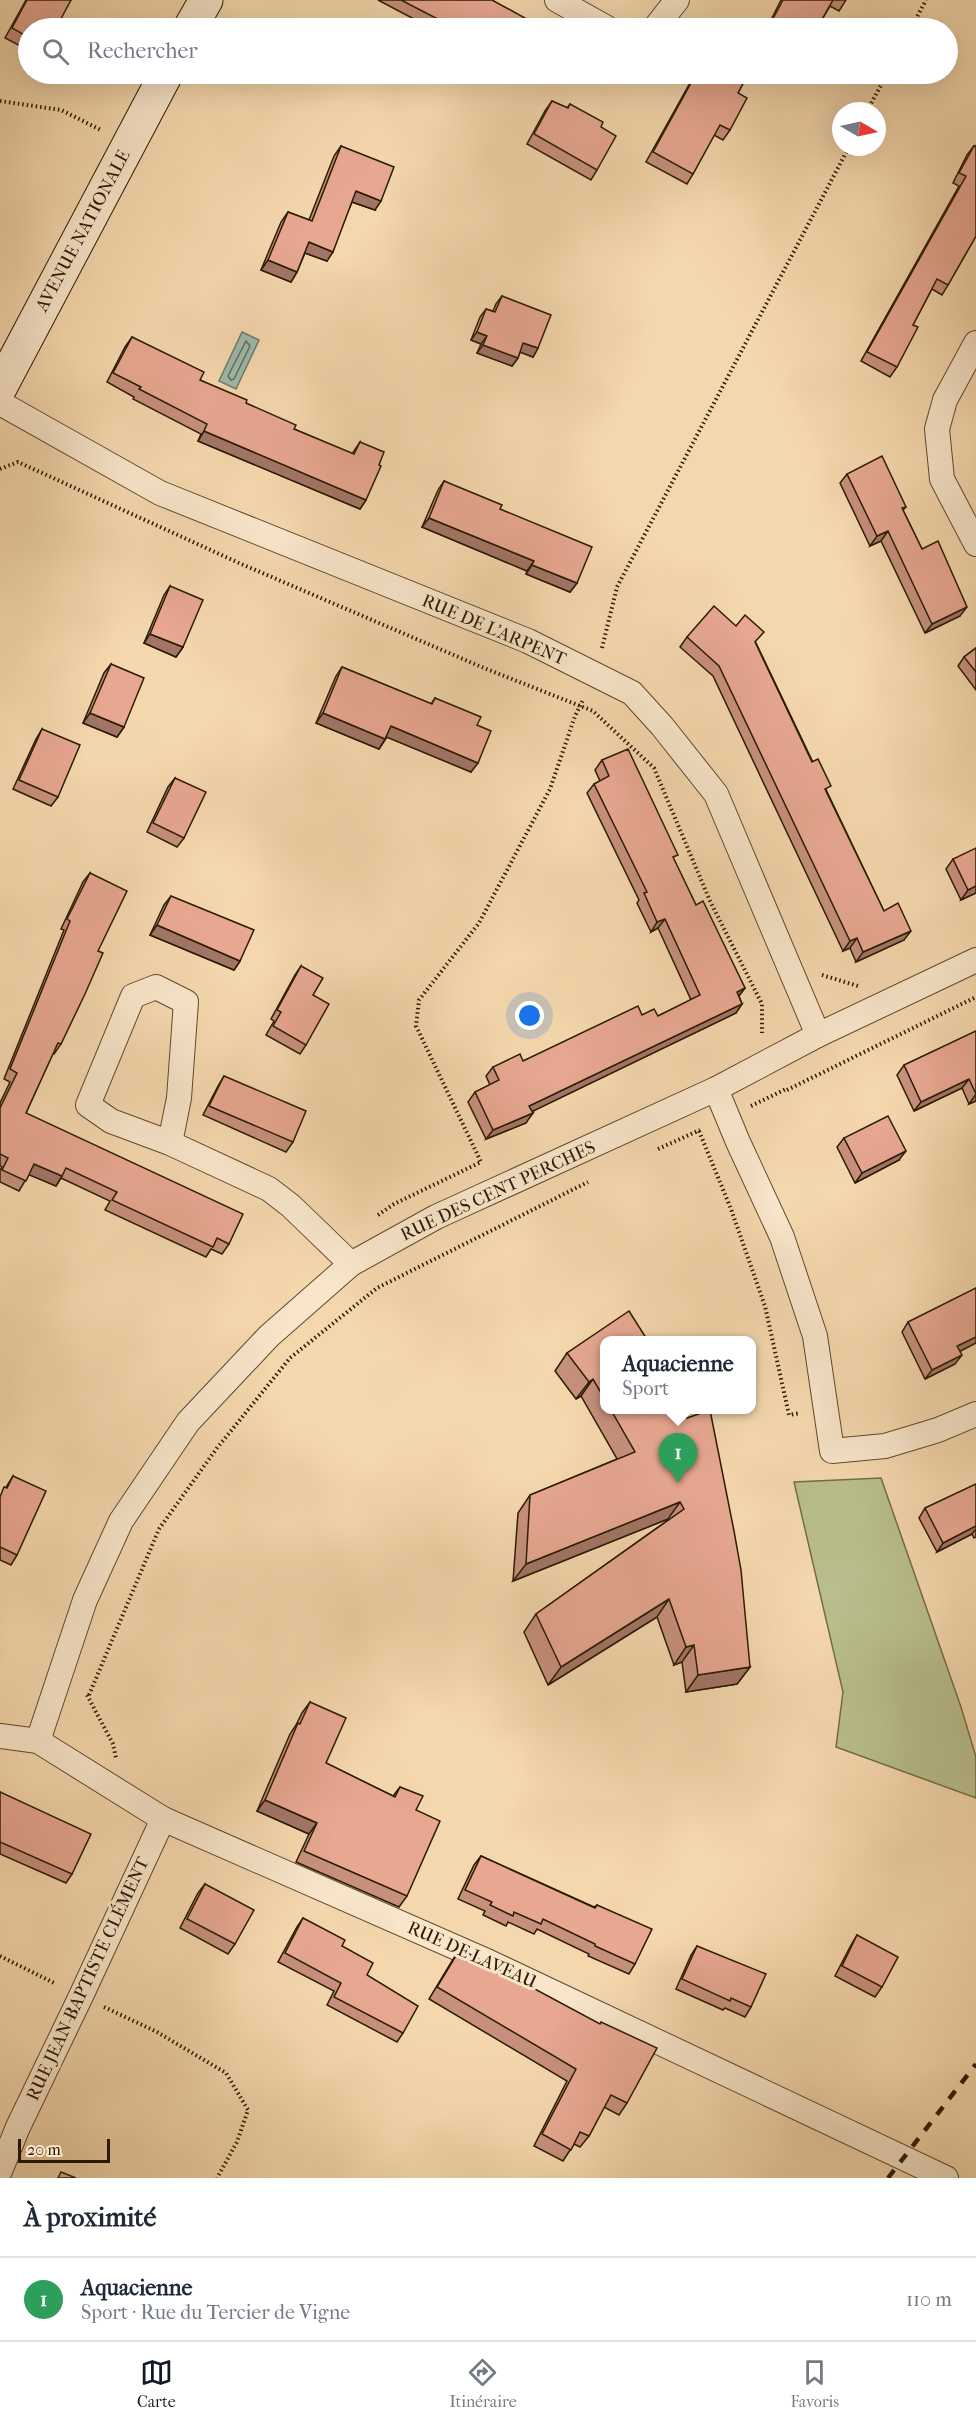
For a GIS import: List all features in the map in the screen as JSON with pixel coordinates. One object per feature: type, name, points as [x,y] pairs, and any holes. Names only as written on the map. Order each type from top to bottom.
[{"type":"main road","points":[[196,18],[206,0]]},
{"type":"main road","name":"AVENUE NATIONALE","points":[[0,388],[161,84]]},
{"type":"street","points":[[556,0],[589,18]]},
{"type":"street","points":[[663,18],[677,0]]},
{"type":"street","points":[[976,343],[945,400],[937,429],[942,478],[976,544]]},
{"type":"street","name":"RUE DE L'ARPENT","points":[[0,403],[160,493],[528,641],[632,693],[662,726],[716,794],[818,1035]]},
{"type":"street","name":"RUE DES CENT PERCHES","points":[[38,1741],[85,1600],[122,1521],[188,1422],[269,1336],[351,1264],[436,1217],[716,1089],[818,1035],[976,960]]},
{"type":"street","points":[[170,1143],[179,1098],[186,1002],[156,987],[133,996],[88,1105],[111,1121],[170,1143],[269,1189],[291,1206],[351,1264]]},
{"type":"street","points":[[716,1089],[782,1237],[815,1336],[832,1451],[885,1446],[938,1430],[976,1414]]},
{"type":"street","name":"RUE DE LAVEAU","points":[[0,1736],[38,1741],[163,1819],[489,1962],[946,2178]]},
{"type":"street","name":"RUE JEAN-BAPTISTE CLÉMENT","points":[[0,2172],[18,2127],[163,1819]]},
{"type":"path","points":[[916,18],[926,0]]},
{"type":"path","points":[[872,102],[882,84]]},
{"type":"path","points":[[0,101],[61,110],[129,144]]},
{"type":"path","points":[[0,469],[18,462],[239,563],[484,668],[593,711],[654,768],[710,900],[762,1004],[762,1040]]},
{"type":"path","points":[[817,978],[824,974],[858,986],[866,983]]},
{"type":"path","points":[[787,1090],[976,997]]},
{"type":"path","points":[[648,1153],[705,1128]]},
{"type":"path","points":[[699,1131],[731,1209],[765,1306],[789,1415],[826,1407]]},
{"type":"path","points":[[115,1764],[113,1744],[89,1695],[159,1529],[217,1448],[290,1358],[377,1288],[588,1182]]},
{"type":"path","points":[[0,1956],[54,1983],[59,1973]]},
{"type":"path","points":[[81,1996],[157,2032],[226,2073],[248,2110],[237,2142],[217,2178]]},
{"type":"green space","points":[[881,1478],[961,1707],[976,1757],[976,1798],[836,1747],[843,1692],[794,1482]]},
{"type":"water","points":[[242,332],[259,340],[236,389],[219,381]]},
{"type":"building","points":[[27,0],[71,0],[61,18],[18,18],[18,31],[12,28]]},
{"type":"building","points":[[401,0],[492,0],[525,18],[436,18]]},
{"type":"building","points":[[783,0],[833,0],[823,18],[773,18]]},
{"type":"building","points":[[690,84],[743,84],[738,93],[747,98],[730,130],[720,125],[693,174],[653,152]]},
{"type":"building","points":[[552,101],[568,108],[570,104],[603,122],[601,127],[616,136],[597,170],[534,134]]},
{"type":"building","points":[[341,146],[394,167],[381,201],[356,191],[333,252],[309,242],[297,272],[268,260],[288,212],[312,221]]},
{"type":"building","points":[[974,146],[976,147],[976,236],[948,285],[937,279],[913,325],[918,327],[897,367],[867,352],[966,176],[959,173]]},
{"type":"building","points":[[502,296],[551,315],[538,348],[523,343],[518,358],[483,345],[487,336],[477,332],[486,309],[495,312]]},
{"type":"building","points":[[132,337],[204,372],[200,380],[247,400],[246,403],[296,425],[294,429],[354,454],[360,442],[384,452],[379,465],[381,466],[366,500],[204,431],[207,424],[113,373]]},
{"type":"building","points":[[882,456],[906,507],[902,508],[922,549],[938,541],[967,607],[932,624],[888,531],[877,536],[847,474]]},
{"type":"building","points":[[444,481],[502,505],[500,509],[592,547],[577,583],[532,565],[534,561],[429,518]]},
{"type":"building","points":[[170,586],[203,600],[183,647],[150,634]]},
{"type":"building","points":[[714,606],[736,626],[745,615],[764,632],[755,642],[812,762],[818,759],[831,786],[825,789],[884,911],[898,903],[911,931],[863,952],[857,938],[850,941],[719,666],[687,637]]},
{"type":"building","points":[[976,648],[976,672],[964,657]]},
{"type":"building","points":[[111,664],[144,678],[124,727],[90,713]]},
{"type":"building","points":[[342,667],[432,704],[435,698],[481,717],[477,725],[491,731],[478,763],[391,726],[385,739],[323,713]]},
{"type":"building","points":[[42,729],[80,745],[58,797],[19,780]]},
{"type":"building","points":[[628,749],[678,855],[673,857],[696,905],[703,901],[745,988],[737,992],[742,1004],[529,1106],[533,1113],[493,1130],[475,1092],[499,1080],[493,1067],[520,1054],[523,1061],[638,1006],[642,1015],[654,1009],[658,1016],[700,995],[665,919],[657,922],[644,893],[647,892],[594,784],[609,776],[602,760]]},
{"type":"building","points":[[175,778],[206,792],[184,838],[153,823]]},
{"type":"building","points":[[976,848],[976,886],[968,890],[953,859]]},
{"type":"building","points":[[90,873],[127,891],[98,951],[103,953],[85,994],[61,1044],[58,1043],[26,1113],[243,1214],[229,1244],[217,1238],[213,1247],[112,1200],[117,1192],[66,1168],[62,1176],[34,1164],[26,1181],[2,1170],[8,1158],[0,1154],[0,1108],[17,1073],[10,1069],[70,921],[67,919]]},
{"type":"building","points":[[171,896],[254,930],[240,961],[157,925]]},
{"type":"building","points":[[301,966],[323,978],[313,995],[329,1004],[306,1045],[273,1026],[281,1012],[277,1010]]},
{"type":"building","points":[[976,1031],[976,1094],[969,1079],[921,1102],[904,1065]]},
{"type":"building","points":[[224,1076],[306,1111],[293,1142],[209,1106]]},
{"type":"building","points":[[888,1116],[906,1151],[862,1173],[844,1138]]},
{"type":"building","points":[[976,1288],[976,1337],[957,1346],[962,1355],[932,1370],[908,1322]]},
{"type":"building","points":[[629,1311],[645,1336],[600,1336],[600,1391],[593,1379],[589,1382],[567,1353]]},
{"type":"building","points":[[613,1414],[685,1414],[687,1418],[698,1414],[711,1414],[741,1570],[750,1667],[698,1675],[694,1645],[686,1647],[669,1599],[561,1667],[536,1614],[684,1509],[680,1502],[526,1564],[530,1495],[635,1452]]},
{"type":"building","points":[[13,1476],[46,1491],[17,1555],[0,1547],[0,1497],[4,1487],[7,1488]]},
{"type":"building","points":[[976,1484],[976,1526],[943,1543],[925,1508]]},
{"type":"building","points":[[310,1702],[346,1718],[326,1763],[395,1797],[400,1787],[423,1796],[416,1810],[440,1821],[407,1896],[304,1851],[317,1823],[265,1800],[298,1723],[300,1724]]},
{"type":"building","points":[[0,1792],[91,1834],[72,1874],[0,1842]]},
{"type":"building","points":[[481,1856],[595,1908],[597,1905],[652,1929],[635,1964],[543,1919],[541,1924],[514,1912],[513,1916],[490,1905],[492,1902],[465,1890]]},
{"type":"building","points":[[205,1884],[254,1910],[235,1944],[187,1919]]},
{"type":"building","points":[[303,1918],[345,1940],[342,1946],[373,1963],[367,1975],[418,2006],[403,2033],[334,1997],[341,1983],[285,1953]]},
{"type":"building","points":[[857,1935],[898,1957],[882,1987],[842,1966]]},
{"type":"building","points":[[697,1946],[766,1974],[751,2007],[731,1998],[730,2001],[682,1979]]},
{"type":"building","points":[[460,1949],[600,2024],[601,2022],[657,2048],[627,2103],[611,2095],[589,2136],[580,2132],[571,2150],[542,2134],[576,2069],[437,1987]]},
{"type":"building","points":[[61,2172],[76,2178],[58,2178]]},
{"type":"railway","points":[[888,2178],[976,2064]]},
{"type":"place","name":"Aquacienne","points":[[678,1483]]}]
